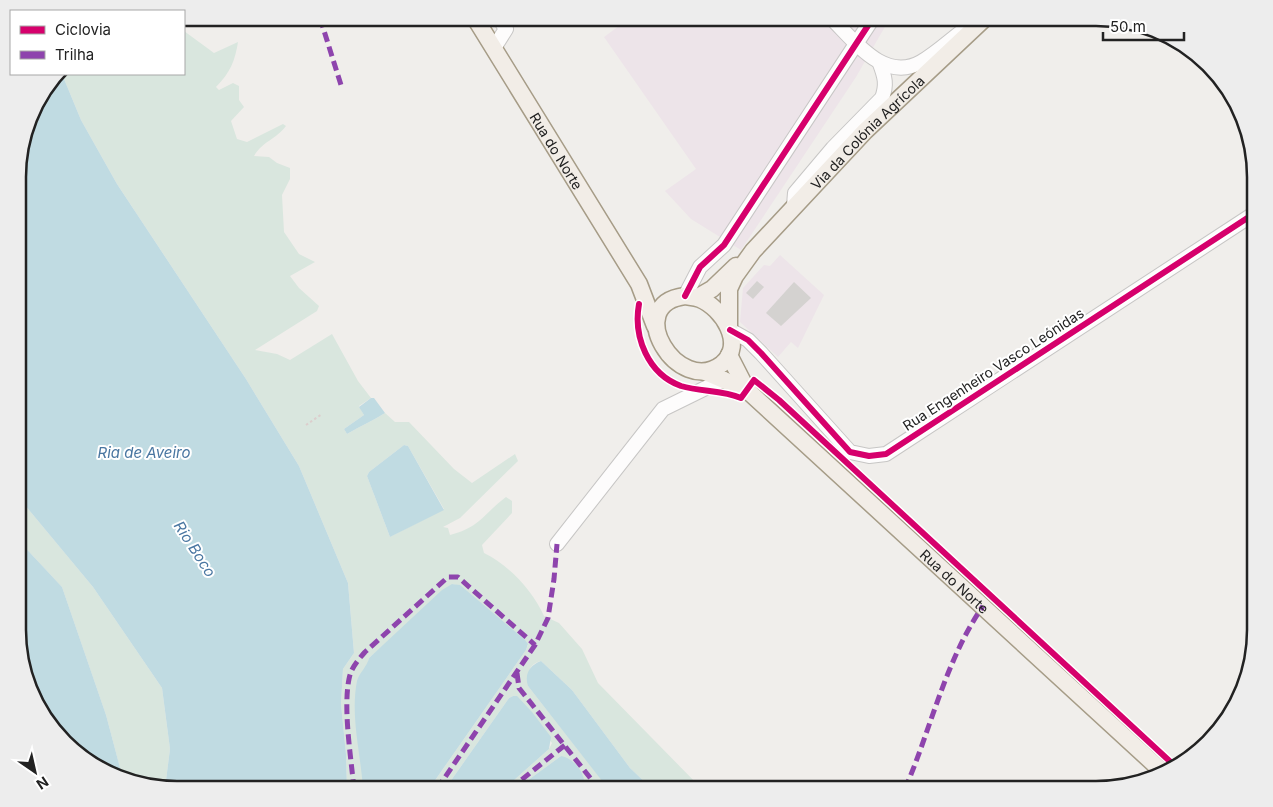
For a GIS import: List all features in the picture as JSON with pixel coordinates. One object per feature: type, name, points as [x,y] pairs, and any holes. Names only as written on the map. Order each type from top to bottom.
[{"type":"main road","name":"Via da Colónia Agrícola","points":[[730,340],[729,289],[735,276],[753,252],[794,205],[865,131],[976,26]]},
{"type":"main road","name":"Rua do Norte","points":[[480,27],[639,284],[656,326]]},
{"type":"main road","name":"Via da Colónia Agrícola","points":[[685,297],[712,289],[753,252]]},
{"type":"main road","points":[[639,284],[652,292],[685,297],[711,305],[730,340],[715,368],[706,372],[693,370],[671,356],[658,338],[656,326],[663,305],[685,297]]},
{"type":"main road","name":"Rua do Norte","points":[[730,340],[747,390]]},
{"type":"main road","name":"Rua do Norte","points":[[706,372],[747,390],[1158,767]]},
{"type":"street","points":[[794,205],[795,193],[833,148],[882,98],[886,89],[886,79],[880,64],[840,26]]},
{"type":"street","points":[[685,297],[700,267],[724,245],[868,26]]},
{"type":"street","points":[[880,64],[894,68],[908,68],[921,62],[969,26]]},
{"type":"street","points":[[494,48],[506,29],[504,27]]},
{"type":"street","name":"Rua Engenheiro Vasco Leónidas","points":[[730,340],[762,353],[850,452],[869,456],[886,454],[1246,219]]},
{"type":"street","points":[[556,544],[663,409],[724,379]]},
{"type":"path","points":[[306,425],[322,414]]},
{"type":"shaded area","points":[[885,26],[856,77],[741,250],[691,219],[665,191],[696,169],[604,37],[618,27]]},
{"type":"shaded area","points":[[185,32],[214,53],[238,42],[231,66],[225,77],[216,87],[219,90],[233,83],[239,86],[239,100],[244,107],[231,121],[237,139],[247,142],[283,124],[286,126],[261,147],[254,156],[269,157],[277,163],[290,168],[290,179],[282,195],[284,232],[299,254],[315,262],[290,276],[299,288],[319,306],[317,311],[255,350],[277,354],[290,360],[332,334],[358,381],[371,398],[359,406],[364,415],[344,429],[347,434],[385,413],[395,422],[409,422],[454,469],[472,483],[515,454],[518,461],[460,518],[443,527],[448,528],[450,535],[460,532],[475,524],[506,497],[512,501],[512,513],[482,545],[484,553],[502,564],[527,588],[544,616],[559,623],[582,649],[598,683],[694,780],[643,780],[630,768],[572,690],[541,661],[531,667],[528,686],[602,781],[576,781],[561,756],[527,781],[513,781],[549,749],[552,743],[513,696],[509,698],[451,781],[435,781],[528,645],[460,586],[453,584],[369,658],[367,667],[358,679],[363,781],[347,781],[341,704],[343,669],[354,653],[348,583],[299,466],[246,379],[117,184],[81,120],[64,78],[67,75],[185,75]],"holes":[[[404,445],[408,446],[444,509],[390,537],[367,476],[369,472]]]},
{"type":"shaded area","points":[[780,255],[824,295],[798,348],[791,342],[778,357],[740,322],[743,288],[764,265],[770,266]]},
{"type":"shaded area","points":[[26,506],[93,587],[162,688],[170,749],[166,780],[138,776],[120,769],[106,715],[62,587],[26,548]]},
{"type":"water","name":"Ria de Aveiro","points":[[64,78],[81,120],[117,184],[246,379],[299,466],[348,583],[354,653],[343,669],[341,704],[347,781],[166,780],[170,749],[162,688],[93,587],[26,506],[26,177],[29,148],[34,129],[42,110],[57,85]]},
{"type":"water","points":[[371,398],[374,398],[385,413],[347,434],[344,429],[364,415],[359,407]]},
{"type":"water","points":[[404,445],[408,446],[444,510],[390,537],[367,476],[369,472]]},
{"type":"water","points":[[26,548],[62,587],[106,715],[120,769],[85,750],[70,737],[57,722],[42,697],[34,678],[28,650],[26,630]]},
{"type":"water","points":[[452,584],[460,585],[525,640],[528,644],[526,650],[435,781],[362,781],[355,722],[355,694],[358,678],[369,658],[442,590]]},
{"type":"water","points":[[541,661],[572,690],[630,768],[643,780],[602,781],[528,686],[527,674],[534,665]]},
{"type":"water","points":[[517,696],[532,712],[551,737],[549,749],[513,781],[451,781],[509,698]]},
{"type":"water","points":[[561,756],[576,765],[584,780],[584,781],[527,781]]},
{"type":"building","points":[[757,281],[764,287],[753,299],[746,293]]},
{"type":"building","points":[[794,282],[811,298],[781,326],[766,313]]},
{"type":"marked path","points":[[323,27],[341,85]]},
{"type":"marked path","points":[[443,781],[535,645],[548,618],[557,544]]},
{"type":"marked path","points":[[353,781],[347,704],[347,691],[351,671],[365,652],[448,577],[458,577],[535,645]]},
{"type":"marked path","points":[[908,780],[948,672],[958,649],[983,606]]},
{"type":"marked path","points":[[517,673],[519,688],[592,781]]},
{"type":"marked path","points":[[520,781],[565,745]]},
{"type":"cycle path","points":[[685,296],[700,267],[724,245],[868,26]]},
{"type":"cycle path","points":[[730,330],[748,340],[761,353],[850,452],[869,456],[886,454],[1246,219]]},
{"type":"cycle path","points":[[639,304],[638,329],[641,341],[645,353],[660,373],[681,386],[741,398],[754,380],[779,400],[1170,761]]},
{"type":"water label","name":"Rio Boco","points":[[195,549]]}]
